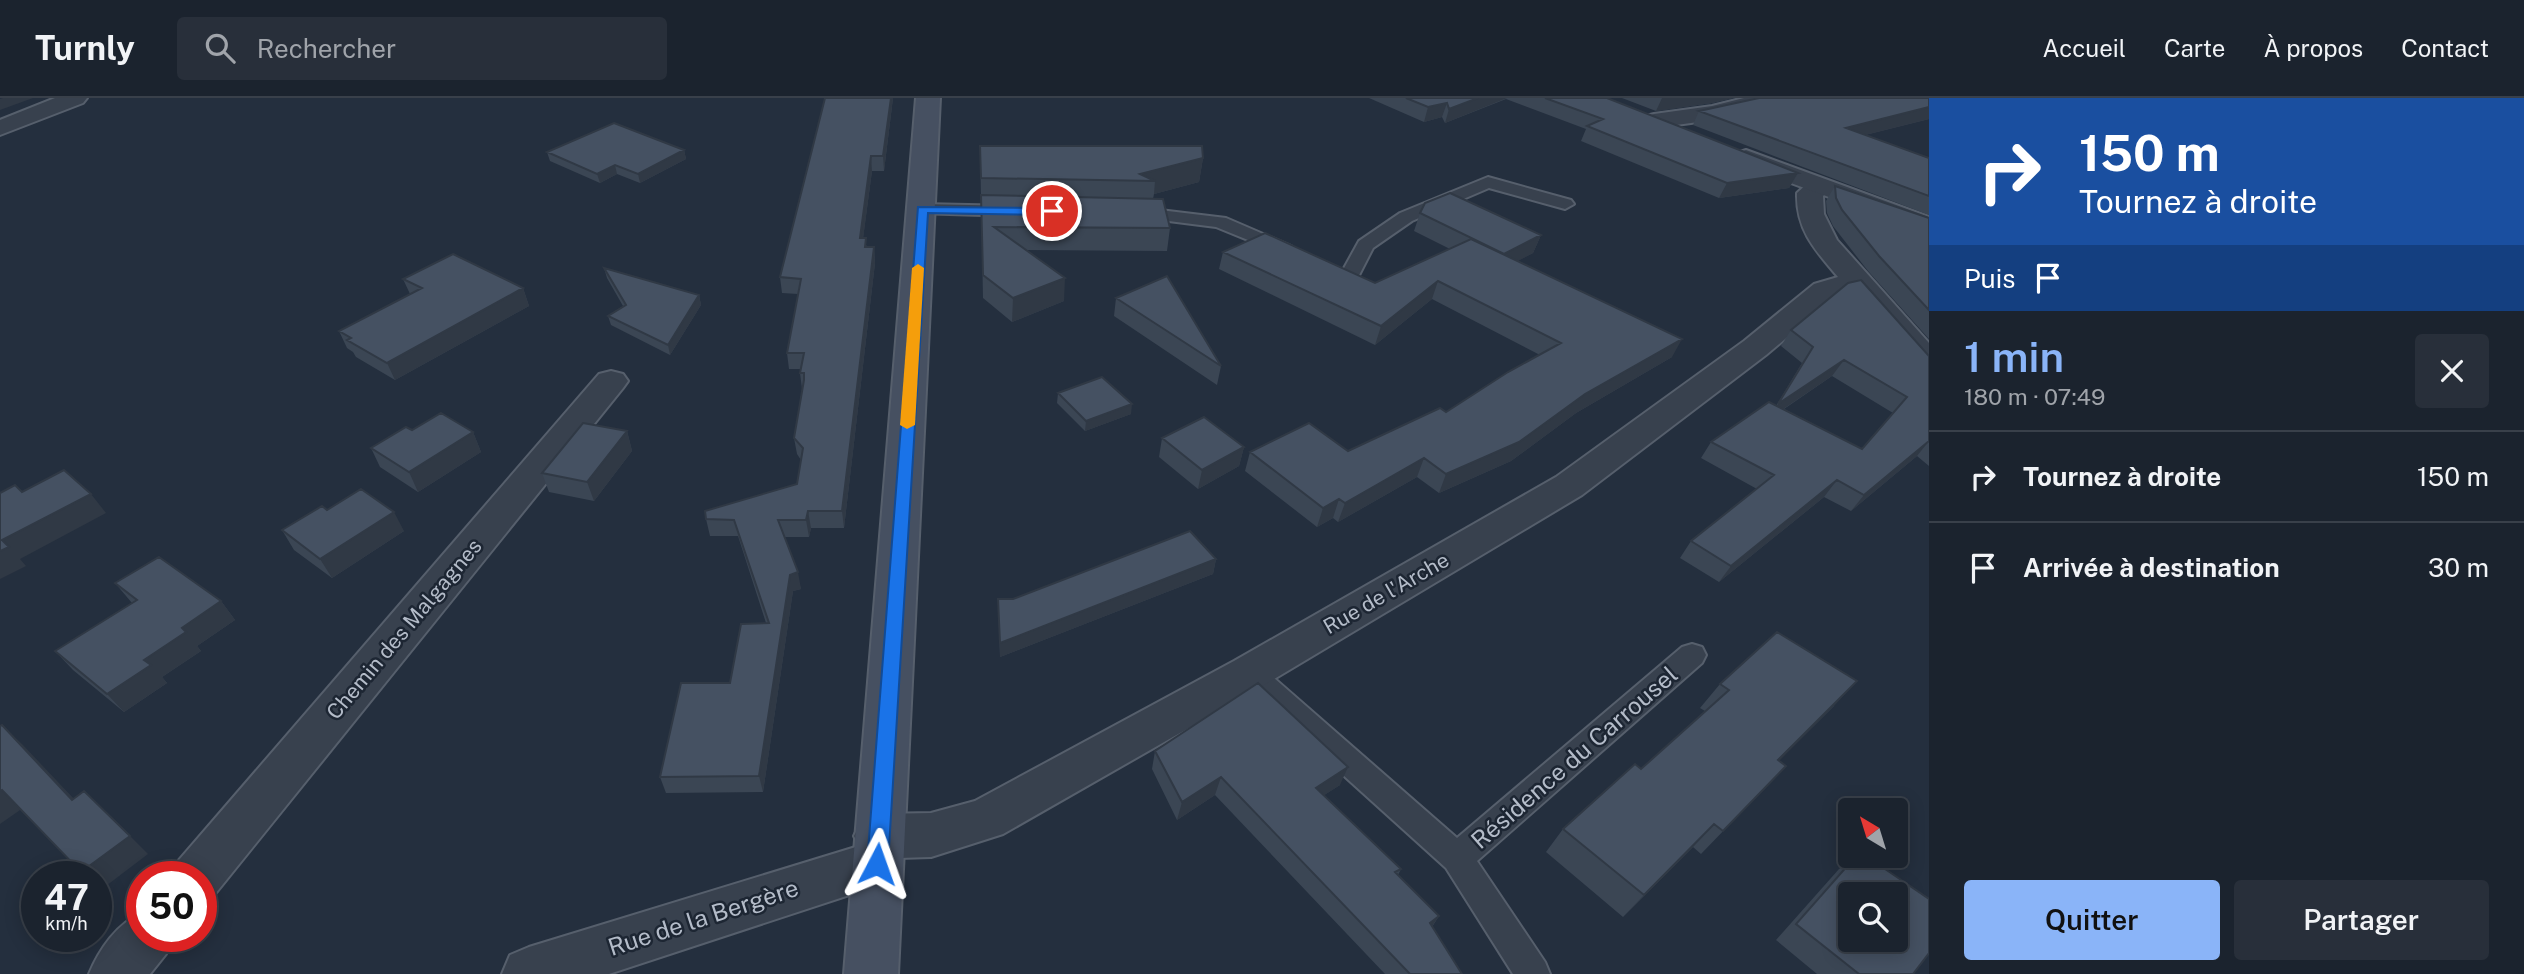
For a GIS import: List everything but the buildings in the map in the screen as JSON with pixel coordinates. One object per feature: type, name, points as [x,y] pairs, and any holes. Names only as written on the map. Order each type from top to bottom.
[{"type":"main road","points":[[872,974],[928,98]]},
{"type":"street","points":[[0,128],[75,98]]},
{"type":"street","points":[[1654,121],[1713,113],[1770,98]]},
{"type":"street","points":[[1629,111],[1692,136]]},
{"type":"street","points":[[1713,113],[1725,129],[1725,144],[1819,187],[1929,226]]},
{"type":"street","points":[[1819,187],[1810,193],[1810,214],[1824,243],[1929,363]]},
{"type":"street","name":"Rue de l'Arche","points":[[878,850],[986,819],[1249,673],[1569,486],[1755,348],[1825,290],[1859,283]]},
{"type":"street","name":"Chemin des Malgagnes","points":[[210,861],[611,381]]},
{"type":"street","name":"Rue de la Bergère","points":[[528,974],[824,878],[878,850]]},
{"type":"street","points":[[116,974],[134,952]]},
{"type":"lane","points":[[1115,212],[1156,213],[1220,222],[1349,279],[1365,245],[1406,217],[1488,183],[1565,204]]},
{"type":"lane","points":[[922,209],[1032,211]]},
{"type":"lane","name":"Résidence du Carrousel","points":[[1457,858],[1692,655]]},
{"type":"lane","name":"Résidence du Carrousel","points":[[1249,673],[1457,858],[1533,974]]},
{"type":"slow traffic","points":[[907,425],[918,268]]},
{"type":"route","points":[[877,864],[922,209],[1052,211]]}]
